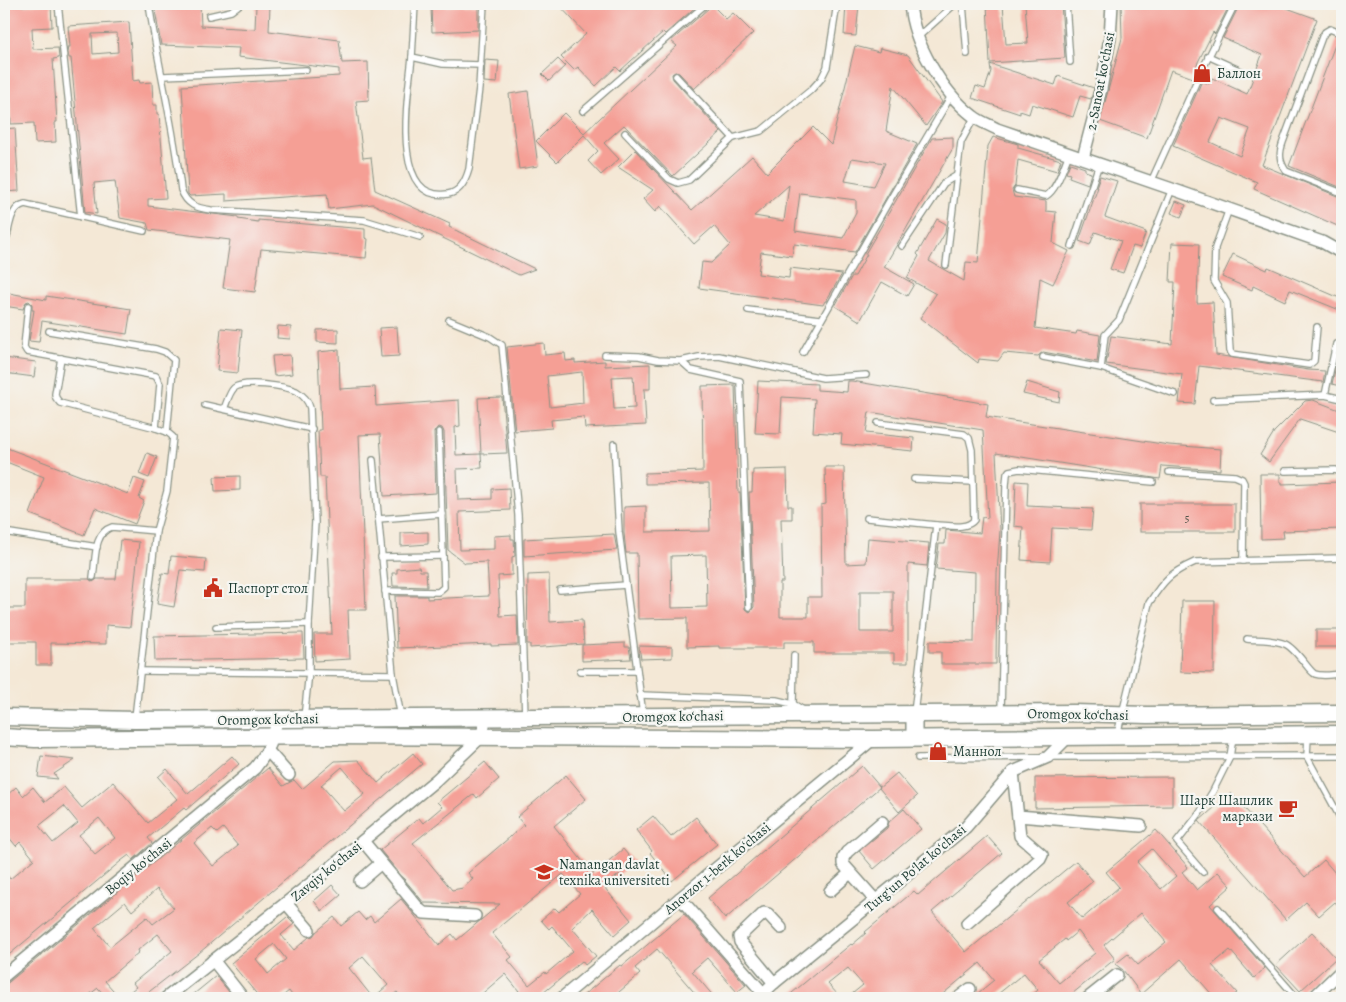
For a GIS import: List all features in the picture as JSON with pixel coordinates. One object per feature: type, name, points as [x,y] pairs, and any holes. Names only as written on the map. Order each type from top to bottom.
[{"type":"main road","name":"Oromgox ko‘chasi","points":[[4,717],[135,720],[486,716],[643,717],[1074,713],[1342,713]]},
{"type":"main road","name":"Oromgox ko‘chasi","points":[[4,737],[271,744],[329,736],[962,738],[1342,734]]},
{"type":"street","points":[[910,4],[911,19],[937,75],[951,96],[974,118],[997,129],[1322,242],[1342,252]]},
{"type":"street","name":"2-Sanoat koʻchasi","points":[[1083,158],[1103,81],[1110,38],[1112,4]]},
{"type":"street","points":[[914,715],[914,738]]},
{"type":"street","points":[[481,737],[486,716]]},
{"type":"street","points":[[277,718],[271,744],[289,775]]},
{"type":"street","name":"Zavqiy koʻchasi","points":[[166,998],[363,841],[436,780],[481,737]]},
{"type":"street","name":"Turgʻun Poʻlat koʻchasi","points":[[760,996],[966,826],[1013,772],[1048,757],[1068,737]]},
{"type":"street","name":"Anorzor 1-berk koʻchasi","points":[[562,998],[873,738]]},
{"type":"street","name":"Boqiy koʻchasi","points":[[4,976],[256,768],[271,744]]},
{"type":"street","points":[[967,923],[1040,859],[1042,855],[1020,836],[1013,772]]},
{"type":"street","points":[[1018,816],[1142,826]]},
{"type":"street","points":[[876,901],[843,864],[843,858],[847,852],[882,822]]},
{"type":"street","points":[[363,841],[416,907],[424,913],[475,916]]},
{"type":"street","points":[[360,881],[381,863]]},
{"type":"street","points":[[830,891],[850,872]]},
{"type":"street","points":[[680,898],[760,996]]},
{"type":"street","points":[[286,903],[309,930]]},
{"type":"street","points":[[774,983],[740,942],[738,937],[764,913],[768,914],[781,928]]},
{"type":"street","points":[[213,960],[243,998]]},
{"type":"street","points":[[1313,998],[1342,970]]},
{"type":"street","points":[[1088,998],[1117,975]]},
{"type":"street","points":[[958,998],[970,988]]},
{"type":"lane","points":[[58,4],[81,217]]},
{"type":"lane","points":[[149,4],[156,49],[163,76],[181,190],[188,202],[196,208],[364,220],[420,237]]},
{"type":"lane","points":[[209,16],[231,11],[240,4]]},
{"type":"lane","points":[[415,4],[405,123],[408,164],[422,188],[438,194],[453,193],[461,187],[466,179],[481,66],[484,4]]},
{"type":"lane","points":[[583,111],[706,4]]},
{"type":"lane","points":[[625,133],[669,179],[678,182],[689,180],[733,138],[761,131],[811,90],[821,79],[827,67],[837,4]]},
{"type":"lane","points":[[918,37],[955,4]]},
{"type":"lane","points":[[964,4],[968,54]]},
{"type":"lane","points":[[1066,4],[1070,62]]},
{"type":"lane","points":[[1151,182],[1208,56],[1235,4]]},
{"type":"lane","points":[[1342,34],[1330,29],[1325,32],[1322,38],[1282,147],[1280,159],[1286,171],[1342,193]]},
{"type":"lane","points":[[1208,56],[1241,71]]},
{"type":"lane","points":[[412,57],[443,64],[481,66]]},
{"type":"lane","points":[[163,76],[306,70]]},
{"type":"lane","points":[[676,76],[733,138]]},
{"type":"lane","points":[[802,352],[951,96]]},
{"type":"lane","points":[[946,266],[956,176],[962,142],[974,118]]},
{"type":"lane","points":[[1017,190],[1049,195],[1054,189],[1069,154]]},
{"type":"lane","points":[[1072,246],[1099,164]]},
{"type":"lane","points":[[902,246],[944,183],[956,176]]},
{"type":"lane","points":[[1101,368],[1105,335],[1119,320],[1172,189]]},
{"type":"lane","points":[[7,236],[15,209],[19,205],[25,204],[144,231]]},
{"type":"lane","points":[[1230,209],[1216,248],[1214,281],[1227,302],[1229,349],[1231,353],[1309,365],[1314,360],[1317,327]]},
{"type":"lane","points":[[28,306],[25,349],[31,353],[156,376],[160,384],[156,428]]},
{"type":"lane","points":[[748,310],[820,319]]},
{"type":"lane","points":[[448,320],[490,337],[502,345],[518,515],[525,716]]},
{"type":"lane","points":[[49,331],[156,350],[171,356],[174,360],[174,372],[167,432]]},
{"type":"lane","points":[[1325,395],[1336,344]]},
{"type":"lane","points":[[605,355],[639,356],[658,360],[681,361],[699,357],[719,356],[823,378],[866,375]]},
{"type":"lane","points":[[1043,357],[1101,368],[1175,394]]},
{"type":"lane","points":[[61,358],[55,394],[60,403],[156,428],[167,432],[173,437],[167,490],[156,531],[135,720]]},
{"type":"lane","points":[[681,361],[691,370],[740,380],[749,607]]},
{"type":"lane","points":[[224,410],[229,395],[240,385],[255,384],[294,390],[309,402],[316,522],[309,624],[309,672],[304,718]]},
{"type":"lane","points":[[1213,400],[1325,395],[1342,399]]},
{"type":"lane","points":[[205,405],[312,429]]},
{"type":"lane","points":[[868,518],[966,526],[974,520],[970,438],[964,434],[878,423]]},
{"type":"lane","points":[[385,591],[438,592],[442,590],[444,584],[444,556],[440,432]]},
{"type":"lane","points":[[614,444],[619,532],[643,717]]},
{"type":"lane","points":[[373,460],[393,674],[401,717]]},
{"type":"lane","points":[[1001,714],[1007,474],[1009,471],[1019,469],[1153,482]]},
{"type":"lane","points":[[1285,471],[1336,470],[1342,474]]},
{"type":"lane","points":[[1168,472],[1235,476],[1242,479],[1244,483],[1243,561]]},
{"type":"lane","points":[[914,479],[973,482]]},
{"type":"lane","points":[[378,519],[442,514]]},
{"type":"lane","points":[[914,715],[936,524]]},
{"type":"lane","points":[[94,576],[98,537],[105,529],[112,527],[156,531]]},
{"type":"lane","points":[[4,532],[97,547]]},
{"type":"lane","points":[[381,557],[444,556]]},
{"type":"lane","points":[[1116,737],[1149,603],[1160,586],[1176,571],[1195,562],[1342,558]]},
{"type":"lane","points":[[560,590],[626,585]]},
{"type":"lane","points":[[216,627],[309,624]]},
{"type":"lane","points":[[1247,639],[1284,643],[1292,648],[1316,675],[1342,674]]},
{"type":"lane","points":[[793,704],[794,655]]},
{"type":"lane","points":[[140,670],[393,674]]},
{"type":"lane","points":[[580,671],[637,671]]},
{"type":"lane","points":[[640,696],[776,700],[793,704],[817,715]]},
{"type":"lane","points":[[1308,734],[1307,757],[1342,821]]},
{"type":"lane","points":[[1203,872],[1177,842],[1199,814],[1213,791],[1230,756],[1233,735]]},
{"type":"lane","points":[[962,738],[964,758]]},
{"type":"lane","points":[[918,758],[1342,756]]},
{"type":"lane","points":[[1218,908],[1297,998]]},
{"type":"building","points":[[4,4],[22,4],[22,6],[51,4],[52,27],[32,28],[33,49],[58,48],[59,58],[53,59],[57,122],[55,122],[56,142],[35,143],[34,123],[11,124],[10,103],[4,103]]},
{"type":"building","points":[[154,4],[200,4],[201,26],[255,29],[256,5],[270,5],[269,31],[339,40],[342,63],[368,62],[369,100],[356,101],[363,158],[371,157],[375,190],[450,224],[449,227],[535,269],[519,275],[373,204],[329,209],[327,194],[226,201],[226,194],[190,196],[188,194],[182,86],[339,76],[339,69],[238,57],[239,48],[161,45]]},
{"type":"building","points":[[558,4],[699,4],[665,34],[663,32],[620,71],[616,67],[596,86],[578,67],[574,70],[561,57],[586,34]]},
{"type":"building","points":[[711,4],[726,19],[733,13],[753,33],[694,89],[679,73],[675,72],[672,74],[673,79],[721,132],[673,176],[624,125],[604,143],[619,159],[601,175],[588,161],[598,151],[584,135],[557,162],[536,141],[564,113],[584,133],[677,46],[671,41],[709,8]]},
{"type":"building","points":[[846,4],[859,4],[856,36],[844,35]]},
{"type":"building","points":[[987,4],[1003,4],[1006,44],[1028,43],[1025,4],[1061,4],[1065,58],[990,63]]},
{"type":"building","points":[[1121,4],[1230,4],[1198,62],[1193,78],[1171,70],[1147,138],[1100,121],[1122,38]]},
{"type":"building","points":[[1240,4],[1253,4],[1260,7],[1261,4],[1276,4],[1317,19],[1262,165],[1342,198],[1342,228],[1254,189],[1257,182],[1173,146],[1202,81],[1209,84],[1212,78],[1247,94],[1262,55],[1223,38]],"holes":[[[1221,118],[1250,129],[1240,156],[1210,142]]]},
{"type":"building","points":[[478,5],[478,30],[432,32],[431,7]]},
{"type":"building","points":[[129,22],[133,81],[139,80],[140,83],[152,82],[153,105],[157,105],[157,114],[159,114],[166,198],[148,199],[148,206],[238,217],[238,219],[258,222],[258,220],[365,229],[365,238],[368,239],[366,258],[261,249],[255,292],[223,288],[230,240],[149,230],[147,223],[120,218],[115,181],[94,183],[97,214],[85,212],[71,58],[69,58],[67,47],[70,47],[68,26]],"holes":[[[117,33],[118,52],[93,54],[92,34]]]},
{"type":"building","points":[[1338,37],[1342,39],[1342,188],[1289,166]]},
{"type":"building","points":[[855,46],[879,52],[880,48],[908,55],[942,102],[926,126],[893,86],[886,131],[917,144],[855,252],[794,244],[792,256],[761,252],[758,274],[789,278],[790,268],[842,274],[823,305],[699,288],[702,262],[711,263],[730,245],[714,226],[694,244],[660,206],[655,212],[643,199],[653,190],[618,167],[635,150],[692,210],[752,156],[767,173],[813,127],[831,145]],"holes":[[[852,158],[885,163],[874,186],[845,181]],[[789,185],[784,221],[754,216]],[[800,193],[856,200],[856,213],[843,238],[795,231]]]},
{"type":"building","points":[[558,59],[565,66],[549,81],[542,74]]},
{"type":"building","points":[[485,60],[499,61],[497,83],[484,82]]},
{"type":"building","points":[[990,64],[1055,85],[1058,76],[1094,88],[1091,99],[1080,96],[1073,117],[1032,104],[1029,114],[1020,111],[1020,114],[972,98],[976,86],[985,89],[991,71]]},
{"type":"building","points":[[528,91],[538,166],[519,169],[509,94]]},
{"type":"building","points":[[15,128],[19,191],[4,192],[4,129]]},
{"type":"building","points":[[953,137],[953,148],[884,267],[914,284],[907,296],[882,282],[860,321],[835,306],[852,276],[855,276],[867,254],[865,254],[932,138]]},
{"type":"building","points":[[993,137],[1018,144],[1018,148],[1061,160],[1057,171],[1018,160],[1015,186],[1012,190],[1014,197],[1046,201],[1046,211],[1056,212],[1053,243],[1069,251],[1053,284],[1040,278],[1035,328],[1076,334],[1077,331],[1100,335],[1097,362],[1043,352],[1038,356],[1004,353],[998,361],[979,359],[978,363],[920,318],[936,294],[907,278],[919,256],[917,254],[937,219],[946,224],[945,233],[929,261],[964,281],[966,262],[978,263],[988,146]]},
{"type":"building","points":[[1070,163],[1085,168],[1085,171],[1091,173],[1088,184],[1069,177],[1070,174],[1066,173]]},
{"type":"building","points":[[1100,176],[1117,181],[1105,217],[1146,232],[1140,248],[1133,246],[1123,273],[1110,269],[1121,241],[1095,232],[1090,245],[1079,241]]},
{"type":"building","points":[[1176,201],[1186,205],[1181,217],[1171,213]]},
{"type":"building","points":[[1172,243],[1199,244],[1197,303],[1213,302],[1216,355],[1325,371],[1323,382],[1199,366],[1195,404],[1179,403],[1182,374],[1106,364],[1111,336],[1172,344],[1175,282],[1170,282]]},
{"type":"building","points":[[1233,254],[1267,270],[1268,267],[1342,299],[1342,311],[1290,290],[1285,301],[1253,286],[1252,290],[1222,277]]},
{"type":"building","points":[[4,292],[46,300],[46,296],[131,309],[127,334],[42,321],[39,342],[29,341],[34,310],[32,310],[32,304],[29,301],[26,302],[23,309],[4,306]]},
{"type":"building","points":[[278,326],[291,327],[290,339],[277,338]]},
{"type":"building","points":[[397,327],[399,356],[381,357],[379,328]]},
{"type":"building","points":[[221,328],[242,330],[238,373],[217,371]]},
{"type":"building","points":[[338,329],[338,343],[317,342],[317,330]]},
{"type":"building","points":[[544,343],[545,355],[565,353],[566,361],[575,360],[575,363],[605,361],[605,366],[650,364],[650,389],[644,389],[646,425],[585,428],[584,417],[551,420],[552,428],[515,431],[507,347]],"holes":[[[582,372],[583,403],[550,407],[547,376]],[[633,376],[635,408],[614,409],[612,377]]]},
{"type":"building","points":[[339,350],[340,389],[375,387],[376,406],[459,400],[460,426],[455,427],[456,455],[481,454],[482,468],[457,469],[458,500],[492,499],[492,489],[509,488],[510,510],[459,512],[460,550],[494,549],[494,536],[511,535],[511,539],[514,539],[515,556],[512,557],[512,575],[498,576],[500,616],[517,615],[518,645],[491,646],[491,644],[397,648],[395,596],[427,596],[427,599],[489,596],[487,562],[465,563],[448,550],[444,432],[442,428],[438,427],[434,432],[436,493],[384,496],[380,434],[359,435],[366,610],[348,610],[350,659],[315,661],[314,634],[332,634],[325,477],[320,477],[318,430],[321,430],[318,352]]},
{"type":"building","points":[[1339,352],[1342,352],[1342,386],[1332,384]]},
{"type":"building","points":[[290,355],[292,374],[274,376],[272,356]]},
{"type":"building","points":[[4,358],[36,362],[34,377],[4,373]]},
{"type":"building","points":[[758,381],[817,384],[817,390],[847,392],[848,381],[852,381],[988,404],[986,417],[1169,445],[1221,449],[1220,470],[1162,466],[1160,479],[996,453],[1000,530],[997,574],[996,664],[941,664],[941,652],[929,652],[929,641],[974,642],[975,572],[936,569],[939,544],[945,544],[946,530],[980,533],[982,517],[988,518],[983,430],[869,412],[866,433],[914,438],[913,451],[841,444],[842,434],[813,432],[815,399],[782,397],[780,434],[755,433]]},
{"type":"building","points":[[1027,382],[1060,392],[1059,402],[1023,394]]},
{"type":"building","points":[[735,385],[738,492],[740,492],[745,609],[750,612],[754,607],[749,492],[752,492],[753,470],[787,469],[788,506],[792,506],[792,519],[781,519],[783,582],[780,582],[780,617],[808,617],[808,597],[822,597],[821,505],[826,504],[825,467],[844,467],[846,564],[866,563],[868,538],[929,543],[927,566],[908,564],[908,663],[894,663],[894,653],[814,653],[814,642],[784,642],[784,648],[687,647],[687,618],[638,619],[637,553],[626,553],[624,507],[646,506],[646,532],[710,531],[709,483],[645,484],[645,473],[703,471],[702,386]],"holes":[[[706,555],[707,607],[672,608],[671,556]],[[860,591],[893,591],[893,632],[860,632]]]},
{"type":"building","points":[[502,397],[507,453],[481,454],[478,398]]},
{"type":"building","points":[[1313,400],[1342,411],[1342,433],[1300,419],[1269,462],[1260,455],[1274,432],[1305,401]]},
{"type":"building","points":[[7,448],[128,494],[134,478],[145,482],[139,498],[144,501],[135,524],[95,508],[84,535],[30,514],[44,477],[4,461]]},
{"type":"building","points":[[147,453],[157,457],[149,478],[139,474]]},
{"type":"building","points":[[1260,474],[1280,474],[1280,482],[1282,484],[1340,482],[1341,529],[1283,531],[1284,538],[1261,539]]},
{"type":"building","points":[[240,476],[240,490],[215,491],[214,477]]},
{"type":"building","points":[[1016,481],[1028,482],[1027,506],[1093,509],[1091,530],[1052,528],[1050,562],[1021,560],[1023,527],[1014,526]]},
{"type":"building","points":[[1140,504],[1235,504],[1235,532],[1140,532]]},
{"type":"building","points":[[428,532],[428,544],[401,546],[401,533]]},
{"type":"building","points":[[614,534],[617,550],[524,556],[524,539]]},
{"type":"building","points":[[120,540],[139,542],[130,627],[106,625],[106,644],[51,643],[51,665],[36,665],[36,642],[4,642],[4,608],[25,608],[25,579],[89,579],[93,582],[97,579],[116,579]]},
{"type":"building","points":[[171,556],[206,559],[205,572],[180,570],[174,607],[157,604],[162,573],[169,574]]},
{"type":"building","points":[[419,567],[420,571],[426,571],[427,587],[393,586],[392,573],[397,573],[397,569]]},
{"type":"building","points":[[549,574],[550,622],[582,620],[584,644],[530,648],[530,644],[527,644],[528,575]]},
{"type":"building","points":[[1182,601],[1215,601],[1214,673],[1180,672]]},
{"type":"building","points":[[1316,630],[1342,630],[1342,647],[1316,647]]},
{"type":"building","points":[[303,633],[304,658],[155,661],[154,636]]},
{"type":"building","points":[[625,643],[625,647],[629,647],[631,659],[582,661],[582,645]]},
{"type":"building","points":[[639,646],[672,647],[672,658],[641,659]]},
{"type":"building","points":[[413,753],[422,764],[199,953],[141,998],[122,998],[136,987],[133,983],[172,951],[158,934],[105,981],[120,998],[107,998],[98,988],[85,998],[4,998],[4,986],[268,768],[283,786],[294,780],[302,789],[335,761],[358,760],[378,783]],"holes":[[[342,767],[365,794],[344,811],[321,785]],[[212,828],[217,833],[223,828],[238,846],[213,866],[194,843]],[[157,889],[174,908],[153,924],[147,917],[110,947],[94,928],[125,902],[132,911]]]},
{"type":"building","points":[[41,756],[75,760],[54,774],[58,779],[38,777]]},
{"type":"building","points":[[232,756],[239,764],[186,810],[184,808],[148,838],[152,843],[133,860],[129,855],[121,861],[4,959],[4,871],[10,879],[34,859],[20,842],[16,846],[4,831],[4,798],[16,787],[23,796],[33,787],[45,802],[64,787],[82,808],[113,782],[148,823],[177,799],[158,777],[167,769],[188,794]],"holes":[[[64,806],[78,823],[53,843],[39,826]],[[99,818],[115,838],[95,854],[79,835]]]},
{"type":"building","points":[[485,762],[499,779],[477,798],[474,794],[413,843],[452,890],[463,888],[473,879],[468,873],[524,825],[517,817],[566,775],[586,799],[554,826],[593,874],[623,849],[634,862],[604,887],[631,920],[614,935],[592,909],[572,928],[596,956],[585,965],[582,961],[537,998],[511,998],[519,991],[505,974],[477,998],[402,998],[397,992],[389,998],[373,998],[294,998],[289,991],[280,998],[260,998],[231,963],[287,917],[294,924],[281,935],[294,950],[334,917],[341,926],[358,912],[365,920],[370,916],[374,922],[401,899],[439,945],[452,934],[457,940],[500,904],[424,903],[380,850],[419,818],[423,823],[442,807],[437,802]],"holes":[[[563,874],[580,894],[559,912],[555,908],[541,920],[549,929],[552,926],[573,951],[546,974],[545,972],[529,985],[508,960],[512,957],[492,933]],[[274,944],[286,959],[268,974],[256,959]],[[363,956],[388,985],[373,998],[349,968]]]},
{"type":"building","points":[[862,766],[880,787],[725,919],[708,898]]},
{"type":"building","points":[[897,773],[917,796],[899,812],[879,788]]},
{"type":"building","points":[[1172,777],[1172,806],[1035,808],[1035,778]]},
{"type":"building","points":[[1231,793],[1305,877],[1324,860],[1342,881],[1342,910],[1335,902],[1319,916],[1306,902],[1286,920],[1199,821]]},
{"type":"building","points":[[904,809],[921,829],[874,869],[859,851],[887,828],[889,822]]},
{"type":"building","points":[[653,816],[671,837],[696,817],[717,844],[672,881],[650,853],[652,851],[636,830]]},
{"type":"building","points":[[1156,830],[1188,867],[1182,872],[1197,890],[1218,872],[1231,886],[1210,905],[1265,968],[1254,978],[1230,950],[1212,965],[1237,993],[1230,998],[1215,998],[1181,959],[1141,994],[1123,970],[1115,964],[1128,954],[1138,965],[1166,942],[1141,913],[1104,945],[1115,959],[1067,998],[1029,998],[1038,990],[1024,973],[993,998],[972,998],[994,980],[980,963],[938,998],[847,998],[863,985],[848,968],[828,984],[841,998],[786,998],[852,945],[914,891],[918,895],[987,836],[1002,853],[932,912],[966,952],[1076,861],[1093,881],[1068,902],[1082,919],[1119,887],[1106,872]],"holes":[[[1152,849],[1176,876],[1161,889],[1137,862]],[[1078,931],[1095,953],[1059,983],[1039,960]]]},
{"type":"building","points":[[332,885],[341,895],[322,911],[314,901]]},
{"type":"building","points":[[684,914],[746,985],[737,992],[707,958],[692,971],[715,998],[699,998],[657,949],[635,968],[640,974],[612,998],[580,998],[620,965],[622,966]]},
{"type":"building","points":[[1312,932],[1336,958],[1300,991],[1276,965]]},
{"type":"building","points":[[216,976],[234,998],[189,998]]},
{"type":"place","name":"Баллон","points":[[1202,73]]},
{"type":"place","name":"Паспорт стол","points":[[213,588]]},
{"type":"place","name":"Маннол","points":[[938,751]]},
{"type":"place","name":"Шарк Шашлик маркази","points":[[1288,808]]},
{"type":"place","name":"Namangan davlat texnika universiteti","points":[[544,872]]}]
